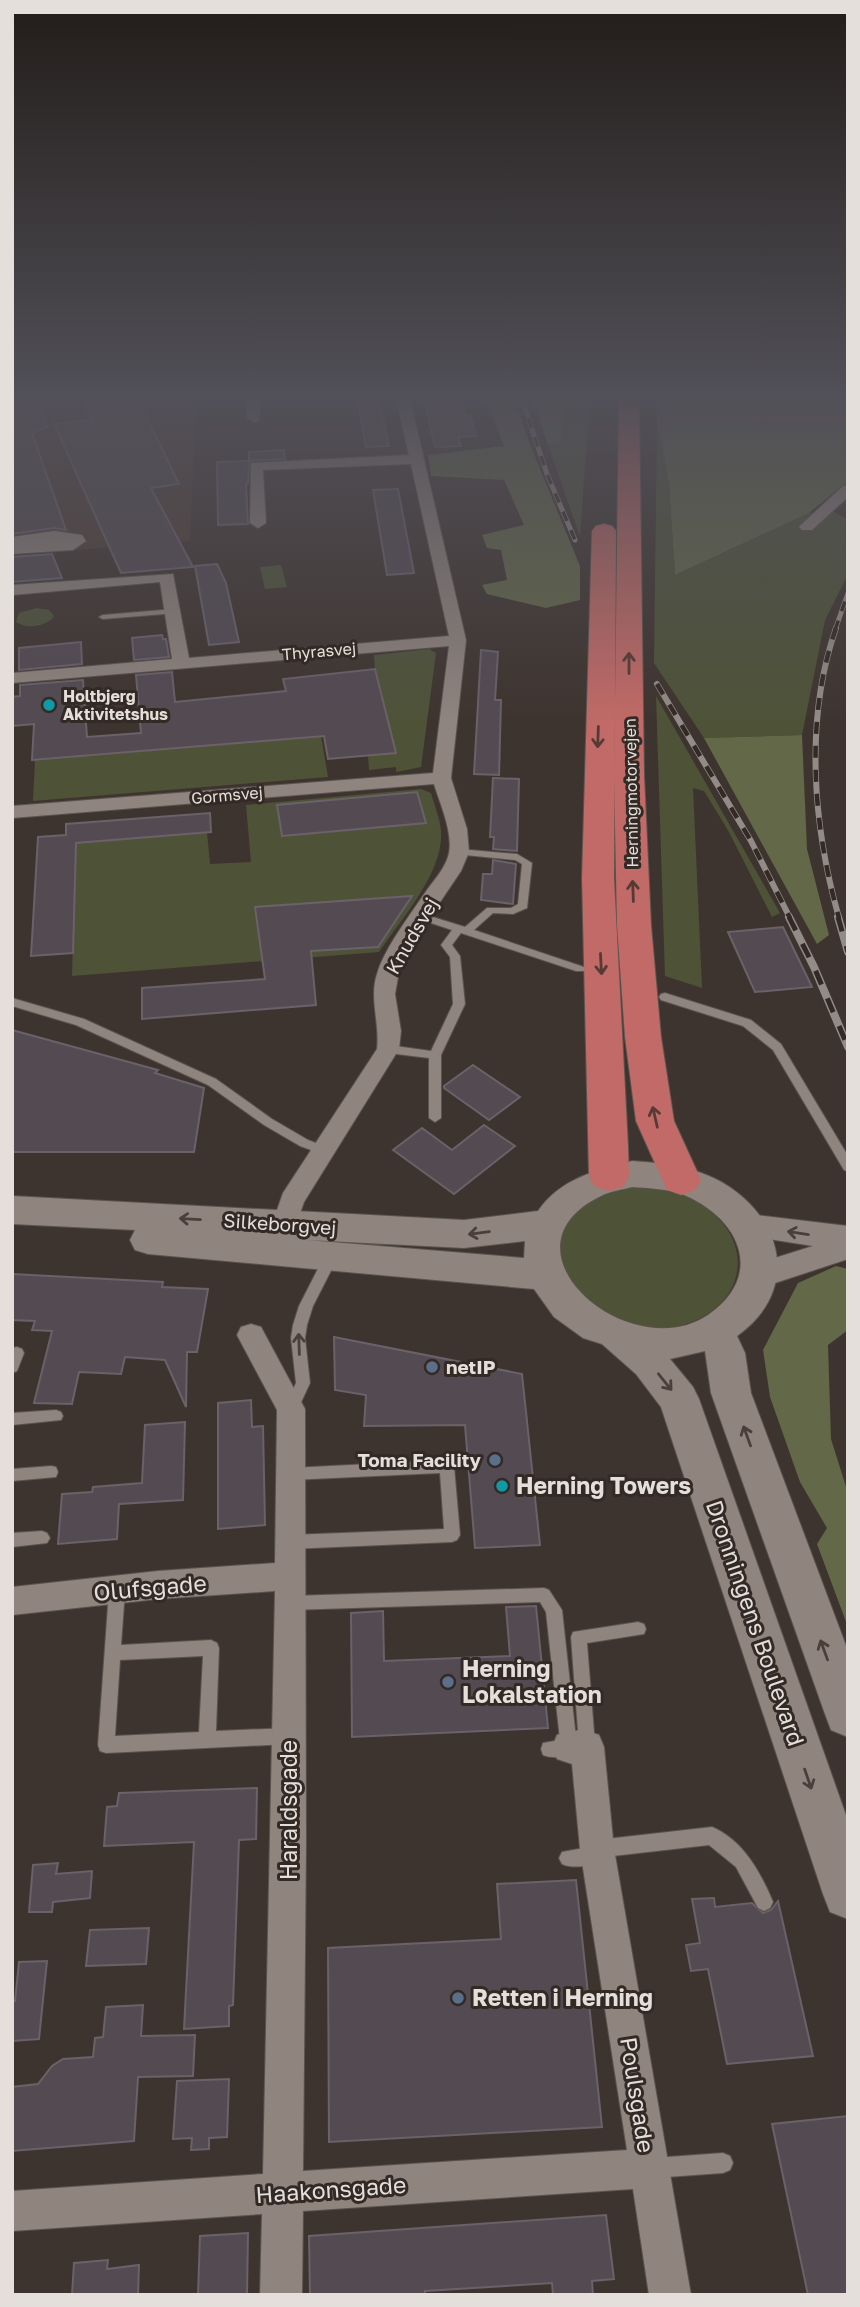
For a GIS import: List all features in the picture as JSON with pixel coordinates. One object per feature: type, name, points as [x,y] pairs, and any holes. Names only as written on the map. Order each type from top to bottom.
[{"type":"highway","name":"Herningmotorvejen","points":[[604,507],[597,776],[598,930],[610,1133],[609,1177]]},
{"type":"highway","name":"Herningmotorvejen","points":[[629,507],[629,775],[634,925],[643,1037],[655,1121],[681,1180]]},
{"type":"main road","points":[[657,1175],[681,1180],[720,1198],[748,1226],[759,1250],[760,1275],[753,1297],[738,1317],[716,1332],[685,1342],[661,1343],[615,1336],[571,1311],[560,1300],[545,1275],[542,1241],[554,1212],[571,1195],[609,1177],[657,1175]]},
{"type":"main road","name":"Silkeborgvej","points":[[12,1210],[335,1243],[545,1275]]},
{"type":"main road","name":"Silkeborgvej","points":[[335,1243],[464,1234],[547,1224]]},
{"type":"main road","name":"Silkeborgvej","points":[[12,1233],[179,1242],[280,1237]]},
{"type":"main road","points":[[716,1332],[725,1353],[731,1393],[848,1714]]},
{"type":"main road","name":"Dronningens Boulevard","points":[[615,1336],[650,1363],[679,1399],[848,1894]]},
{"type":"street","points":[[257,507],[258,523]]},
{"type":"street","points":[[427,507],[458,640],[442,778],[457,829],[459,852]]},
{"type":"street","points":[[807,527],[829,507]]},
{"type":"street","points":[[12,542],[66,535],[77,538],[78,541],[73,545],[12,550]]},
{"type":"street","points":[[12,590],[167,577],[181,663]]},
{"type":"street","name":"Thyrasvej","points":[[12,678],[458,640]]},
{"type":"street","name":"Gormsvej","points":[[12,812],[442,778]]},
{"type":"street","name":"Knudsvej","points":[[388,1049],[390,1031],[384,994],[388,972],[420,916],[452,871],[459,852]]},
{"type":"street","points":[[280,1237],[292,1200],[388,1049]]},
{"type":"street","points":[[748,1226],[848,1238]]},
{"type":"street","points":[[760,1275],[848,1247]]},
{"type":"street","name":"Haraldsgade","points":[[251,1335],[290,1409],[289,1736],[281,2295]]},
{"type":"street","name":"Olufsgade","points":[[12,1601],[117,1591],[289,1590]]},
{"type":"street","name":"Poulsgade","points":[[568,1748],[649,2168],[670,2295]]},
{"type":"street","name":"Haakonsgade","points":[[12,2211],[649,2168]]},
{"type":"lane","points":[[103,617],[174,611]]},
{"type":"lane","points":[[435,1118],[435,1055],[459,1004],[455,956],[446,945],[491,910],[513,911],[523,906],[527,863],[517,856],[459,852]]},
{"type":"lane","points":[[420,916],[580,969]]},
{"type":"lane","points":[[665,997],[747,1023],[777,1047],[848,1167]]},
{"type":"lane","points":[[12,1002],[80,1022],[212,1082],[268,1122],[322,1150]]},
{"type":"lane","points":[[388,1049],[435,1055]]},
{"type":"lane","points":[[290,1409],[303,1383],[298,1338],[300,1325],[335,1243]]},
{"type":"lane","points":[[12,1354],[16,1353],[12,1367]]},
{"type":"lane","points":[[12,1419],[56,1416]]},
{"type":"lane","points":[[289,1542],[452,1535],[447,1466],[290,1474]]},
{"type":"lane","points":[[12,1475],[51,1472]]},
{"type":"lane","points":[[12,1540],[42,1538]]},
{"type":"lane","points":[[289,1590],[544,1595],[554,1610],[568,1748]]},
{"type":"lane","points":[[117,1591],[106,1745],[289,1736]]},
{"type":"lane","points":[[568,1748],[579,1637],[638,1629]]},
{"type":"lane","points":[[112,1653],[211,1648],[207,1740]]},
{"type":"lane","points":[[588,1854],[712,1836],[742,1861],[764,1902]]},
{"type":"lane","points":[[649,2168],[723,2163]]},
{"type":"shaded area","points":[[12,507],[191,507],[190,541],[12,555]]},
{"type":"green space","points":[[516,507],[556,507],[580,566],[580,600],[546,608],[487,594],[482,585],[507,580],[501,550],[487,548],[482,535],[524,525]]},
{"type":"green space","points":[[570,507],[582,507],[580,536]]},
{"type":"green space","points":[[656,507],[670,507],[675,575],[809,513],[834,512],[848,520],[848,574],[825,620],[802,735],[704,738],[654,663]]},
{"type":"green space","points":[[670,507],[817,507],[809,513],[675,575]]},
{"type":"green space","points":[[281,565],[287,587],[265,589],[260,567]]},
{"type":"green space","points":[[37,608],[49,610],[54,616],[48,622],[34,626],[16,622],[19,613]]},
{"type":"green space","points":[[429,649],[436,653],[421,767],[396,772],[396,767],[369,770],[368,756],[395,753],[374,655]]},
{"type":"green space","points":[[656,696],[780,913],[772,917],[729,832],[704,791],[693,788],[702,988],[665,976]]},
{"type":"green space","points":[[802,735],[807,849],[829,935],[817,944],[704,738]]},
{"type":"green space","points":[[321,736],[328,777],[33,801],[35,762],[32,760]]},
{"type":"green space","points":[[421,789],[431,793],[440,826],[440,847],[436,863],[429,879],[379,952],[72,976],[76,843],[207,833],[210,864],[251,862],[246,805]]},
{"type":"green space","points":[[639,1186],[674,1192],[698,1202],[723,1224],[734,1243],[738,1262],[735,1280],[726,1297],[712,1311],[693,1322],[656,1329],[622,1326],[602,1316],[561,1281],[558,1226],[605,1190]]},
{"type":"green space","points":[[836,1266],[848,1269],[848,1330],[828,1345],[831,1439],[848,1493],[848,1627],[817,1544],[827,1528],[800,1482],[770,1397],[763,1350],[798,1283]]},
{"type":"building","points":[[12,507],[58,507],[66,530],[54,528],[12,534]]},
{"type":"building","points":[[91,507],[161,507],[193,567],[121,573]]},
{"type":"building","points":[[218,507],[247,507],[248,524],[218,525]]},
{"type":"building","points":[[376,507],[401,507],[414,573],[387,575]]},
{"type":"building","points":[[52,554],[62,578],[12,582],[12,557]]},
{"type":"building","points":[[217,564],[226,583],[239,642],[209,645],[195,566]]},
{"type":"building","points":[[162,635],[163,639],[166,639],[169,657],[134,660],[132,638]]},
{"type":"building","points":[[81,642],[82,664],[19,670],[19,648]]},
{"type":"building","points":[[481,650],[498,652],[495,700],[501,700],[499,775],[474,774]]},
{"type":"building","points":[[375,669],[396,753],[328,759],[324,736],[32,760],[34,724],[12,726],[12,697],[20,696],[20,685],[83,680],[87,737],[141,733],[136,675],[172,672],[175,702],[286,691],[283,679]]},
{"type":"building","points":[[493,778],[519,779],[517,851],[493,849],[494,837],[490,837]]},
{"type":"building","points":[[417,792],[426,823],[282,836],[277,805]]},
{"type":"building","points":[[210,813],[211,832],[76,843],[73,953],[31,956],[38,837],[66,835],[66,824]]},
{"type":"building","points":[[493,860],[516,864],[513,904],[481,900],[483,874],[492,874]]},
{"type":"building","points":[[412,896],[378,947],[311,951],[316,1005],[142,1019],[142,988],[265,979],[255,907]]},
{"type":"building","points":[[783,927],[812,987],[755,992],[728,932]]},
{"type":"building","points":[[12,1030],[158,1070],[155,1073],[204,1088],[194,1152],[12,1152]]},
{"type":"building","points":[[473,1065],[520,1097],[489,1120],[444,1088]]},
{"type":"building","points":[[484,1125],[515,1146],[454,1194],[393,1150],[422,1128],[452,1150]]},
{"type":"building","points":[[12,1274],[163,1282],[162,1287],[208,1289],[197,1352],[187,1352],[186,1407],[165,1360],[125,1357],[121,1374],[79,1372],[72,1404],[34,1403],[52,1331],[32,1330],[35,1321],[12,1320]]},
{"type":"building","name":"Herning Towers","points":[[334,1337],[522,1374],[540,1545],[475,1548],[465,1425],[364,1426],[366,1395],[335,1390]]},
{"type":"building","points":[[251,1400],[252,1427],[263,1426],[265,1525],[218,1529],[218,1403]]},
{"type":"building","points":[[185,1422],[183,1500],[119,1504],[117,1539],[58,1544],[62,1494],[92,1492],[93,1487],[142,1483],[145,1425]]},
{"type":"building","name":"Herning Lokalstation","points":[[536,1606],[548,1728],[352,1737],[351,1613],[383,1611],[384,1661],[510,1656],[506,1607]]},
{"type":"building","points":[[257,1788],[256,1839],[239,1840],[233,2005],[229,2006],[229,2026],[184,2029],[194,1842],[104,1846],[107,1807],[117,1806],[119,1793]]},
{"type":"building","points":[[58,1863],[56,1874],[92,1871],[90,1898],[53,1902],[52,1912],[29,1912],[33,1865]]},
{"type":"building","name":"Retten i Herning","points":[[576,1880],[602,2127],[329,2142],[328,1948],[501,1939],[497,1884]]},
{"type":"building","points":[[714,1898],[715,1907],[752,1903],[763,1913],[771,1910],[778,1901],[813,2056],[727,2064],[708,1969],[691,1971],[686,1945],[700,1943],[692,1899]]},
{"type":"building","points":[[149,1928],[146,1964],[86,1966],[90,1930]]},
{"type":"building","points":[[47,1961],[39,2039],[12,2041],[12,2002],[15,2001],[19,1962]]},
{"type":"building","points":[[143,2005],[141,2036],[195,2035],[193,2076],[138,2077],[134,2141],[12,2151],[12,2087],[38,2084],[52,2066],[63,2059],[93,2057],[95,2038],[103,2037],[106,2007]]},
{"type":"building","points":[[229,2079],[227,2137],[209,2138],[209,2149],[191,2150],[192,2138],[173,2139],[177,2081]]},
{"type":"building","points":[[848,2116],[848,2295],[808,2295],[772,2124]]},
{"type":"building","points":[[606,2215],[614,2279],[592,2281],[593,2295],[553,2295],[552,2283],[425,2291],[425,2295],[310,2295],[309,2236]]},
{"type":"building","points":[[248,2233],[247,2295],[198,2295],[200,2236]]},
{"type":"building","points":[[108,2260],[107,2269],[139,2265],[138,2295],[72,2295],[74,2263]]},
{"type":"railway","points":[[561,507],[575,540]]},
{"type":"railway","points":[[835,630],[848,593]]},
{"type":"railway","points":[[836,628],[819,699],[816,773],[823,847],[839,918]]},
{"type":"railway","points":[[657,684],[751,841],[790,918]]},
{"type":"railway","points":[[789,917],[814,967],[848,1047]]},
{"type":"railway","points":[[838,917],[848,952]]},
{"type":"place","name":"Holtbjerg Aktivitetshus","points":[[49,705]]},
{"type":"place","name":"netIP","points":[[432,1367]]},
{"type":"place","name":"Toma Facility","points":[[495,1460]]},
{"type":"place","name":"Herning Towers","points":[[502,1486]]},
{"type":"place","name":"Herning Lokalstation","points":[[448,1682]]},
{"type":"place","name":"Retten i Herning","points":[[458,1998]]}]
